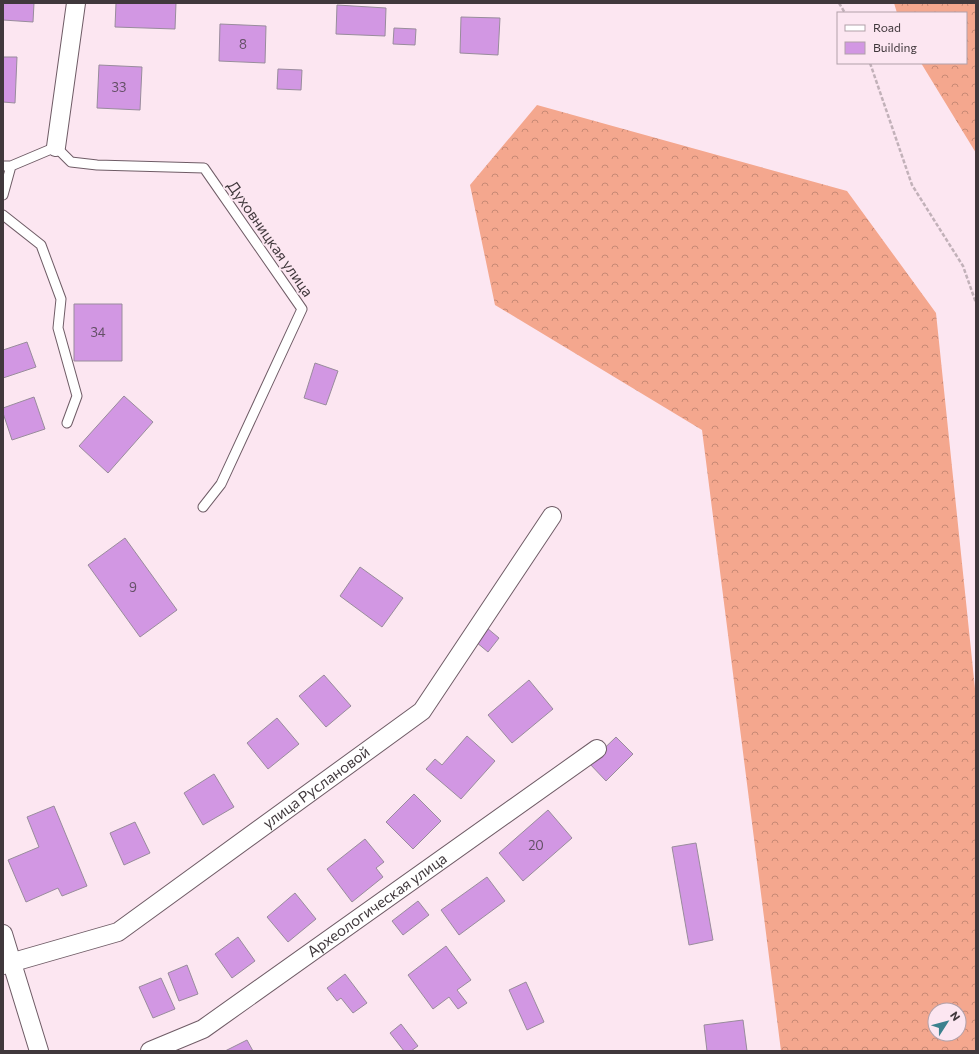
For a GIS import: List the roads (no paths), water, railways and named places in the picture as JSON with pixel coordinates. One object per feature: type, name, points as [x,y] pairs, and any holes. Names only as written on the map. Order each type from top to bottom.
[{"type":"street","points":[[56,147],[76,3]]},
{"type":"street","name":"улица Руслановой","points":[[7,964],[118,932],[422,711],[552,516]]},
{"type":"street","name":"Археологическая улица","points":[[150,1051],[203,1029],[597,749]]},
{"type":"street","points":[[3,934],[7,964],[39,1051]]},
{"type":"lane","points":[[3,195],[7,166],[56,147]]},
{"type":"lane","name":"Духовницкая улица","points":[[56,147],[71,162],[96,166],[204,168],[302,309],[221,484],[204,507]]},
{"type":"lane","points":[[3,215],[41,245],[61,299],[58,328],[77,396],[67,423]]}]
